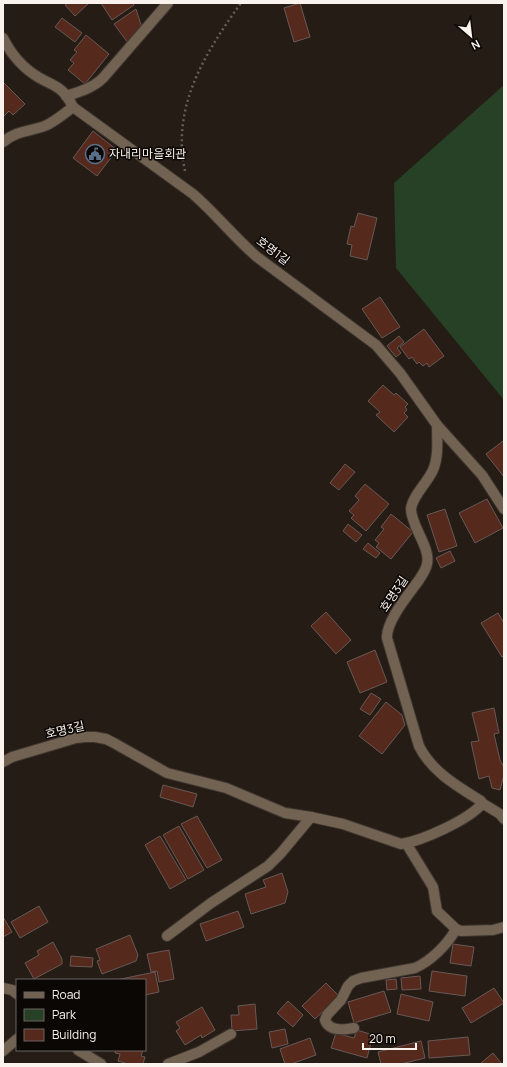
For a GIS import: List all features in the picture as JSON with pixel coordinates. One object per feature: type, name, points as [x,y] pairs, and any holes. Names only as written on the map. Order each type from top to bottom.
[{"type":"street","points":[[66,96],[84,90],[103,78],[168,3]]},
{"type":"street","name":"호명1길","points":[[3,38],[18,62],[38,77],[59,88],[73,106],[205,204],[242,244],[258,257],[376,345],[400,373],[437,424],[482,475],[504,509]]},
{"type":"street","points":[[3,142],[17,133],[46,125],[61,117],[73,106]]},
{"type":"street","name":"호명3길","points":[[437,424],[437,453],[434,465],[430,475],[414,500],[411,510],[426,553],[428,564],[423,574],[391,620],[387,628],[387,638],[423,753],[433,766],[446,778],[500,814],[504,819]]},
{"type":"street","name":"호명3길","points":[[3,762],[12,757],[76,738],[96,737],[114,743],[167,774],[226,788],[285,813],[343,824],[401,844],[410,843],[462,819],[477,809],[482,803]]},
{"type":"street","points":[[167,936],[211,902],[268,866],[311,817]]},
{"type":"street","points":[[406,843],[433,887],[436,911],[456,929],[466,931],[493,930],[504,927]]},
{"type":"street","points":[[354,1028],[345,1030],[337,1029],[325,1022],[325,1018],[341,1000],[348,986],[361,978],[420,966],[439,950],[456,929]]},
{"type":"street","points":[[3,988],[12,990],[16,993]]},
{"type":"street","points":[[168,1064],[199,1052],[230,1034]]},
{"type":"street","points":[[3,1051],[16,1040]]},
{"type":"street","points":[[80,1051],[101,1064]]},
{"type":"path","points":[[189,191],[182,158],[181,144],[187,103],[199,68],[223,28],[241,3]]},
{"type":"green space","points":[[504,85],[504,400],[396,268],[394,183]]},
{"type":"building","points":[[68,3],[89,3],[75,16],[65,5]]},
{"type":"building","points":[[101,3],[133,3],[134,5],[112,20]]},
{"type":"building","points":[[300,3],[310,37],[294,42],[284,8]]},
{"type":"building","points":[[136,9],[142,28],[128,43],[114,24]]},
{"type":"building","points":[[62,18],[82,33],[75,42],[55,27]]},
{"type":"building","points":[[86,35],[109,54],[85,84],[68,70],[74,63],[70,60],[77,52],[74,50]]},
{"type":"building","points":[[3,82],[25,104],[13,115],[9,111],[3,117]]},
{"type":"building","name":"자내리마을회관","points":[[93,131],[117,150],[97,176],[73,158]]},
{"type":"building","points":[[358,213],[377,218],[367,260],[350,256],[352,245],[347,244],[351,226],[354,227]]},
{"type":"building","points":[[380,297],[400,327],[382,338],[362,309]]},
{"type":"building","points":[[424,329],[444,356],[429,367],[427,363],[423,366],[419,362],[417,364],[412,357],[409,359],[400,347]]},
{"type":"building","points":[[399,336],[404,342],[397,348],[401,353],[396,357],[387,346]]},
{"type":"building","points":[[383,385],[394,395],[396,393],[408,404],[405,407],[407,410],[404,413],[408,417],[394,432],[376,415],[380,412],[368,401]]},
{"type":"building","points":[[503,441],[504,443],[504,477],[486,454]]},
{"type":"building","points":[[345,464],[355,472],[339,490],[330,483]]},
{"type":"building","points":[[365,484],[389,504],[366,531],[351,518],[354,515],[349,511],[359,500],[355,496]]},
{"type":"building","points":[[487,499],[503,528],[475,543],[459,513]]},
{"type":"building","points":[[445,509],[457,546],[439,552],[427,515]]},
{"type":"building","points":[[391,514],[413,532],[391,559],[376,547],[379,543],[375,540],[384,529],[381,527]]},
{"type":"building","points":[[348,524],[362,535],[356,542],[343,531]]},
{"type":"building","points":[[368,543],[380,553],[376,558],[363,549]]},
{"type":"building","points":[[450,551],[455,561],[441,568],[436,558]]},
{"type":"building","points":[[326,612],[351,640],[336,654],[311,626]]},
{"type":"building","points":[[498,613],[504,623],[504,656],[502,657],[481,623]]},
{"type":"building","points":[[375,650],[387,682],[360,693],[347,662]]},
{"type":"building","points":[[371,693],[381,699],[370,715],[360,709]]},
{"type":"building","points":[[386,702],[402,715],[405,725],[382,754],[359,736]]},
{"type":"building","points":[[494,708],[499,733],[494,734],[500,760],[504,767],[504,775],[500,790],[492,788],[489,776],[479,779],[471,742],[479,741],[472,713]]},
{"type":"building","points":[[163,785],[197,794],[193,807],[160,797]]},
{"type":"building","points":[[197,816],[222,860],[207,868],[181,824]]},
{"type":"building","points":[[179,826],[204,870],[188,879],[163,835]]},
{"type":"building","points":[[160,836],[186,880],[170,889],[145,845]]},
{"type":"building","points":[[282,873],[288,892],[285,903],[251,914],[245,894],[266,887],[263,880]]},
{"type":"building","points":[[39,906],[48,922],[20,938],[11,922]]},
{"type":"building","points":[[238,911],[244,927],[206,941],[200,924]]},
{"type":"building","points":[[3,917],[12,932],[3,937]]},
{"type":"building","points":[[130,935],[138,955],[136,961],[102,974],[97,961],[100,960],[96,949]]},
{"type":"building","points":[[53,942],[62,959],[62,964],[34,979],[25,963],[39,955],[37,951]]},
{"type":"building","points":[[453,944],[474,947],[471,966],[450,963]]},
{"type":"building","points":[[169,950],[174,979],[159,982],[157,971],[151,972],[147,954]]},
{"type":"building","points":[[71,956],[93,958],[92,967],[70,966]]},
{"type":"building","points":[[432,971],[467,976],[465,996],[429,991]]},
{"type":"building","points":[[155,972],[159,992],[146,995],[146,979],[121,979]]},
{"type":"building","points":[[420,976],[421,989],[402,990],[401,978]]},
{"type":"building","points":[[396,979],[397,989],[387,990],[386,980]]},
{"type":"building","points":[[326,983],[339,996],[315,1019],[302,1006]]},
{"type":"building","points":[[494,988],[504,1003],[471,1023],[462,1008]]},
{"type":"building","points":[[384,991],[391,1012],[354,1023],[348,1002]]},
{"type":"building","points":[[401,994],[433,1002],[429,1021],[397,1014]]},
{"type":"building","points":[[288,1001],[303,1015],[293,1027],[277,1013]]},
{"type":"building","points":[[255,1004],[257,1029],[232,1031],[231,1015],[239,1015],[238,1006]]},
{"type":"building","points":[[202,1007],[215,1030],[202,1038],[201,1035],[185,1045],[176,1031],[180,1028],[176,1022]]},
{"type":"building","points":[[285,1029],[288,1044],[272,1048],[269,1032]]},
{"type":"building","points":[[357,1030],[373,1035],[367,1058],[331,1048],[336,1033],[354,1038]]},
{"type":"building","points":[[468,1037],[470,1055],[429,1058],[428,1041]]},
{"type":"building","points":[[310,1038],[316,1055],[291,1064],[285,1064],[280,1049]]},
{"type":"building","points":[[421,1041],[425,1058],[401,1064],[381,1064],[378,1052]]},
{"type":"building","points":[[116,1051],[143,1051],[141,1056],[145,1057],[143,1064],[128,1064],[118,1061],[120,1054],[115,1053]]},
{"type":"building","points":[[493,1053],[502,1064],[481,1063]]},
{"type":"place","name":"자내리마을회관","points":[[95,154]]}]
